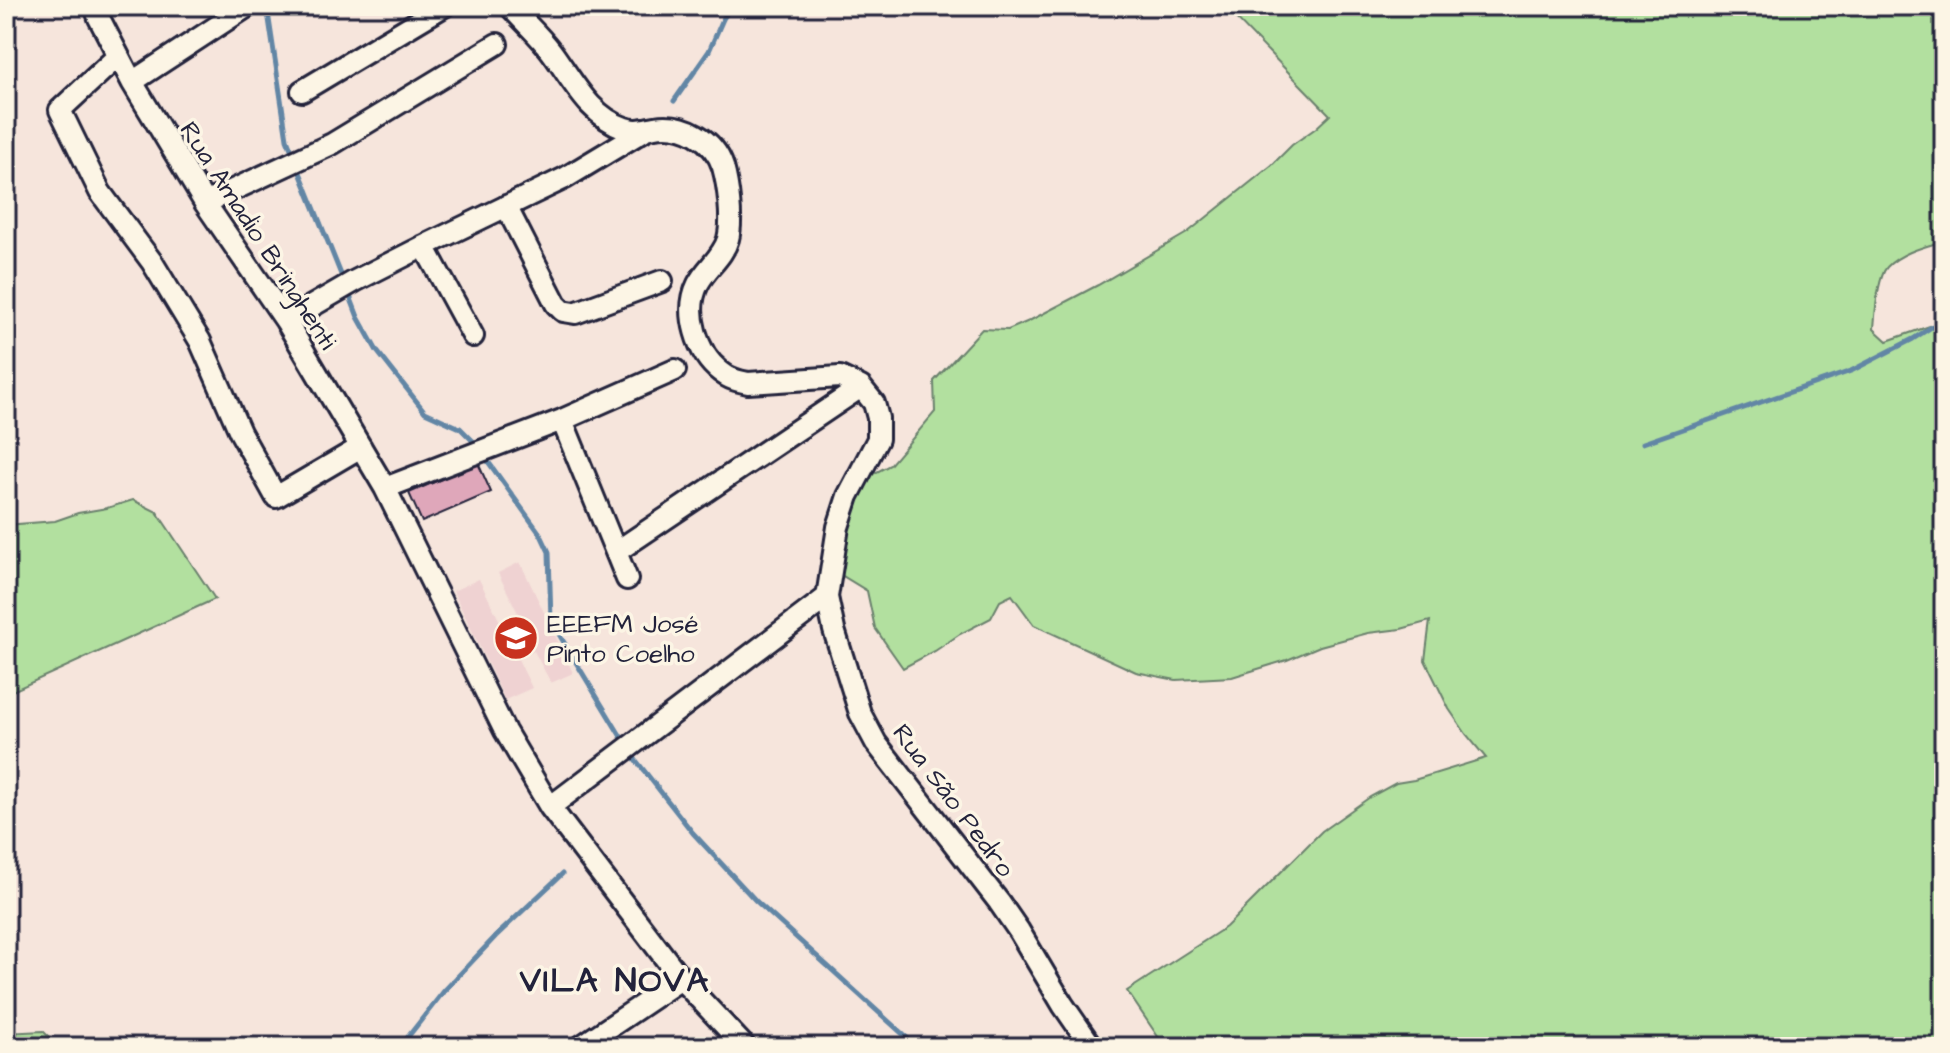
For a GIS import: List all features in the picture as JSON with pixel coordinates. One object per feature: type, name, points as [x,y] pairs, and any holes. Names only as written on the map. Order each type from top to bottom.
[{"type":"street","name":"Rua Amadio Bringhenti","points":[[95,6],[132,82],[205,203],[286,321],[385,488],[505,731],[550,807],[681,979],[745,1047]]},
{"type":"street","points":[[132,82],[248,6]]},
{"type":"street","points":[[302,91],[444,6]]},
{"type":"street","points":[[510,6],[550,50],[588,102],[614,123],[626,129],[643,131]]},
{"type":"street","points":[[205,203],[332,144],[497,44]]},
{"type":"street","points":[[118,56],[60,110],[100,192],[152,262],[200,341],[240,432],[276,497],[361,447]]},
{"type":"street","points":[[286,321],[424,246],[565,178],[643,131],[672,127],[700,136],[722,165],[730,214],[727,242],[698,284],[692,307],[696,337],[712,365],[734,381],[748,383],[840,377],[861,387]]},
{"type":"street","points":[[506,206],[556,304],[563,311],[575,313],[662,281]]},
{"type":"street","points":[[424,246],[473,336]]},
{"type":"street","points":[[385,488],[562,420],[675,370]]},
{"type":"street","points":[[616,552],[861,387]]},
{"type":"street","name":"Rua São Pedro","points":[[861,387],[869,394],[877,410],[878,439],[848,496],[838,527],[827,597],[860,713],[876,743],[999,902],[1092,1047]]},
{"type":"street","points":[[562,420],[627,579]]},
{"type":"street","points":[[550,807],[827,597]]},
{"type":"street","points":[[580,1047],[681,979]]},
{"type":"shaded area","name":"EEEFM José Pinto Coelho","points":[[520,562],[573,673],[551,683],[534,651],[518,659],[532,688],[505,700],[453,591],[479,579],[502,626],[520,617],[498,573]]},
{"type":"green space","points":[[1224,6],[1944,6],[1944,241],[1906,254],[1887,267],[1879,288],[1874,329],[1887,341],[1944,321],[1944,1047],[1165,1047],[1127,991],[1226,927],[1322,831],[1370,797],[1396,783],[1486,758],[1449,709],[1425,660],[1430,621],[1320,646],[1232,677],[1176,680],[1136,672],[1034,625],[1012,595],[1000,601],[991,618],[903,668],[875,628],[867,591],[833,570],[858,482],[890,465],[935,412],[934,381],[982,329],[1008,330],[1029,321],[1187,233],[1330,115]]},
{"type":"green space","points":[[133,500],[157,512],[215,599],[6,694],[6,525],[55,521]]},
{"type":"green space","points":[[43,1031],[59,1047],[6,1047],[6,1033]]},
{"type":"building","points":[[478,463],[491,492],[422,522],[409,493]]},
{"type":"waterway","points":[[267,6],[287,139],[294,156]]},
{"type":"waterway","points":[[674,101],[709,51],[731,6]]},
{"type":"waterway","points":[[297,165],[344,282]]},
{"type":"waterway","points":[[348,291],[377,351],[425,412],[460,428],[479,447]]},
{"type":"waterway","points":[[1643,443],[1851,371],[1944,319]]},
{"type":"waterway","points":[[484,456],[541,535],[549,552],[551,621],[626,745]]},
{"type":"waterway","points":[[631,754],[693,833],[756,901],[917,1047]]},
{"type":"waterway","points":[[400,1047],[444,991],[496,936],[562,874]]},
{"type":"place","name":"EEEFM José Pinto Coelho","points":[[516,638]]},
{"type":"district","name":"VILA NOVA","points":[[615,979]]}]
